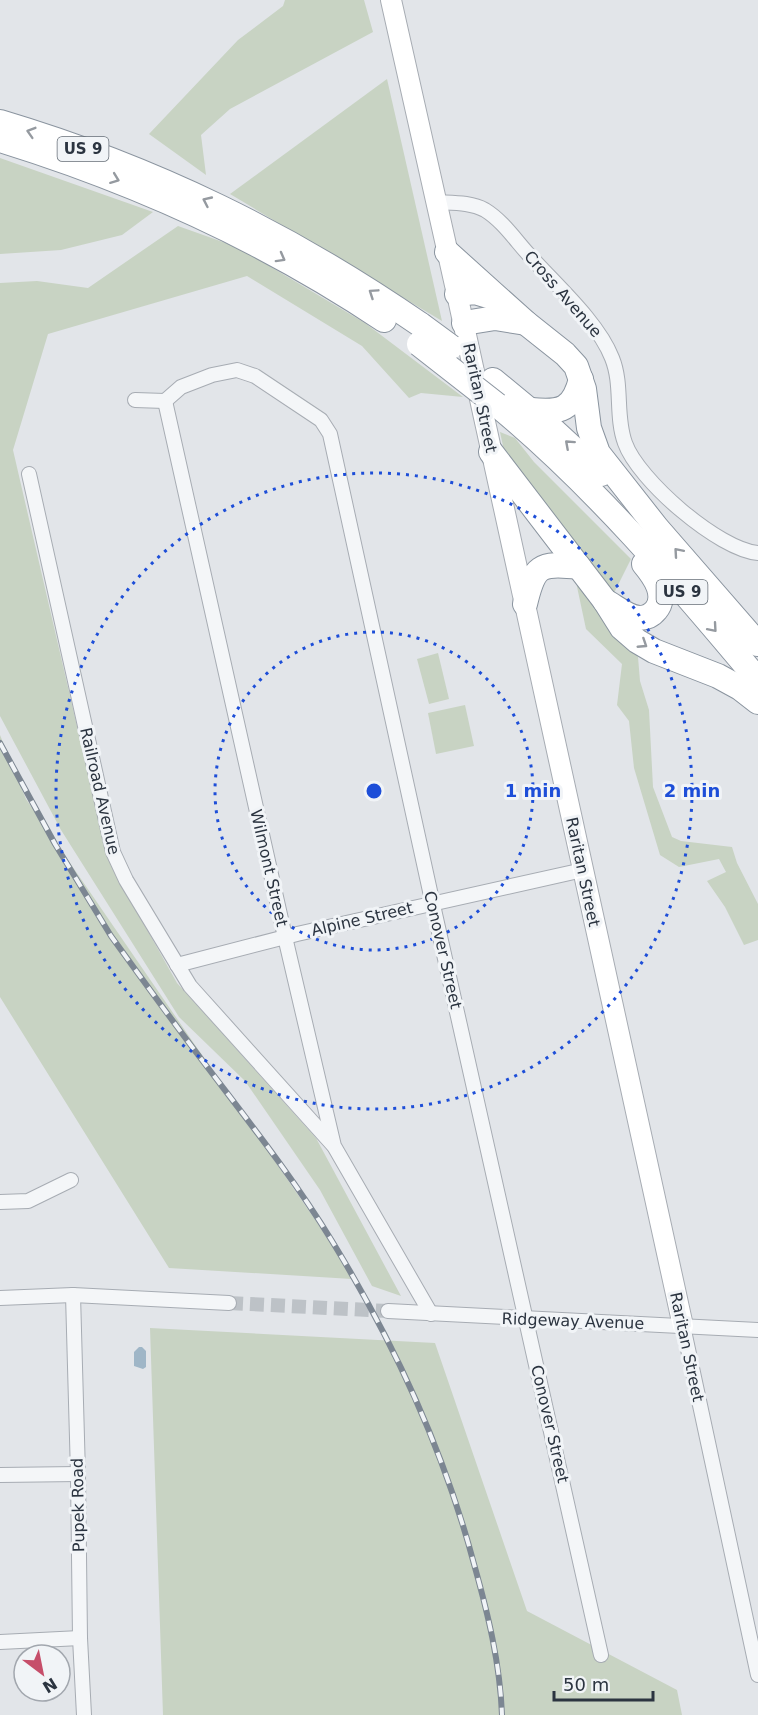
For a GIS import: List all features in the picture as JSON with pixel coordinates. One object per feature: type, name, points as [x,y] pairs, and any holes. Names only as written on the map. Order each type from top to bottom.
[{"type":"highway","name":"US 9","points":[[0,122],[91,151],[155,186],[239,225],[339,291],[420,334],[493,380],[587,460],[657,528],[758,644]]},
{"type":"highway","name":"US 9","points":[[0,140],[155,186]]},
{"type":"highway","points":[[447,252],[576,366],[586,396],[589,428],[594,446],[657,528]]},
{"type":"highway","points":[[458,294],[475,291],[501,300]]},
{"type":"highway","points":[[464,323],[495,318],[526,323]]},
{"type":"highway","name":"US 9","points":[[420,334],[563,463],[605,505],[758,680]]},
{"type":"highway","points":[[531,410],[552,411],[565,408],[575,398],[581,379]]},
{"type":"highway","points":[[491,452],[605,601],[622,628],[645,646],[666,657],[718,676],[740,688],[758,702]]},
{"type":"highway","points":[[605,505],[639,558],[654,576],[659,589],[660,603],[654,612],[644,617],[626,614],[605,601]]},
{"type":"highway","points":[[525,604],[530,583],[539,570],[553,565],[579,567]]},
{"type":"street","name":"Raritan Street","points":[[391,0],[458,294],[653,1183],[758,1675]]},
{"type":"street","name":"Cross Avenue","points":[[436,202],[479,207],[499,222],[588,320],[604,342],[616,368],[620,421],[625,444],[640,468],[684,512],[712,534],[742,550],[758,553]]},
{"type":"street","name":"Conover Street","points":[[165,401],[181,387],[212,375],[237,370],[255,376],[321,420],[330,434],[432,902],[601,1655]]},
{"type":"street","points":[[135,400],[165,401]]},
{"type":"street","name":"Wilmont Street","points":[[165,401],[334,1146],[431,1314]]},
{"type":"street","name":"Railroad Avenue","points":[[29,474],[113,852],[126,880],[190,986],[334,1146]]},
{"type":"street","name":"Alpine Street","points":[[177,965],[432,902],[583,870]]},
{"type":"street","points":[[0,1202],[28,1201],[71,1180]]},
{"type":"street","points":[[0,1298],[73,1295],[229,1303]]},
{"type":"street","name":"Pupek Road","points":[[73,1295],[80,1638],[84,1715]]},
{"type":"street","name":"Ridgeway Avenue","points":[[388,1311],[758,1330]]},
{"type":"street","points":[[0,1475],[78,1474]]},
{"type":"street","points":[[0,1642],[80,1638]]},
{"type":"green space","points":[[285,0],[364,0],[373,32],[230,109],[201,135],[206,175],[149,134],[238,40],[283,6]]},
{"type":"green space","points":[[387,79],[442,321],[230,194]]},
{"type":"green space","points":[[0,158],[153,212],[122,235],[61,250],[0,254]]},
{"type":"green space","points":[[178,226],[251,252],[271,267],[365,323],[463,397],[421,393],[409,398],[362,346],[247,276],[48,334],[13,450],[105,847],[122,885],[177,983],[316,1138],[401,1296],[372,1286],[320,1190],[245,1081],[179,1017],[61,830],[0,716],[0,283],[37,281],[88,288]]},
{"type":"green space","points":[[500,432],[515,438],[534,462],[631,559],[614,593],[506,460]]},
{"type":"green space","points":[[576,582],[638,657],[640,681],[649,710],[653,787],[672,837],[681,841],[732,847],[737,863],[758,904],[758,940],[744,945],[725,907],[707,881],[726,872],[719,859],[679,867],[660,855],[634,768],[629,721],[617,705],[622,664],[586,629]]},
{"type":"green space","points":[[438,653],[449,699],[429,704],[417,659]]},
{"type":"green space","points":[[465,705],[474,746],[436,754],[428,713]]},
{"type":"green space","points":[[0,735],[26,799],[349,1269],[352,1279],[169,1268],[0,997]]},
{"type":"green space","points":[[150,1328],[435,1343],[527,1611],[677,1690],[682,1715],[163,1715]]},
{"type":"water","points":[[139,1347],[146,1351],[146,1367],[143,1369],[134,1366],[134,1352]]},
{"type":"tunnel","points":[[229,1303],[388,1311]]},
{"type":"railway","points":[[0,743],[55,844],[111,936],[302,1195],[332,1241],[376,1318],[415,1398],[462,1522],[492,1639],[499,1676],[502,1715]]}]
